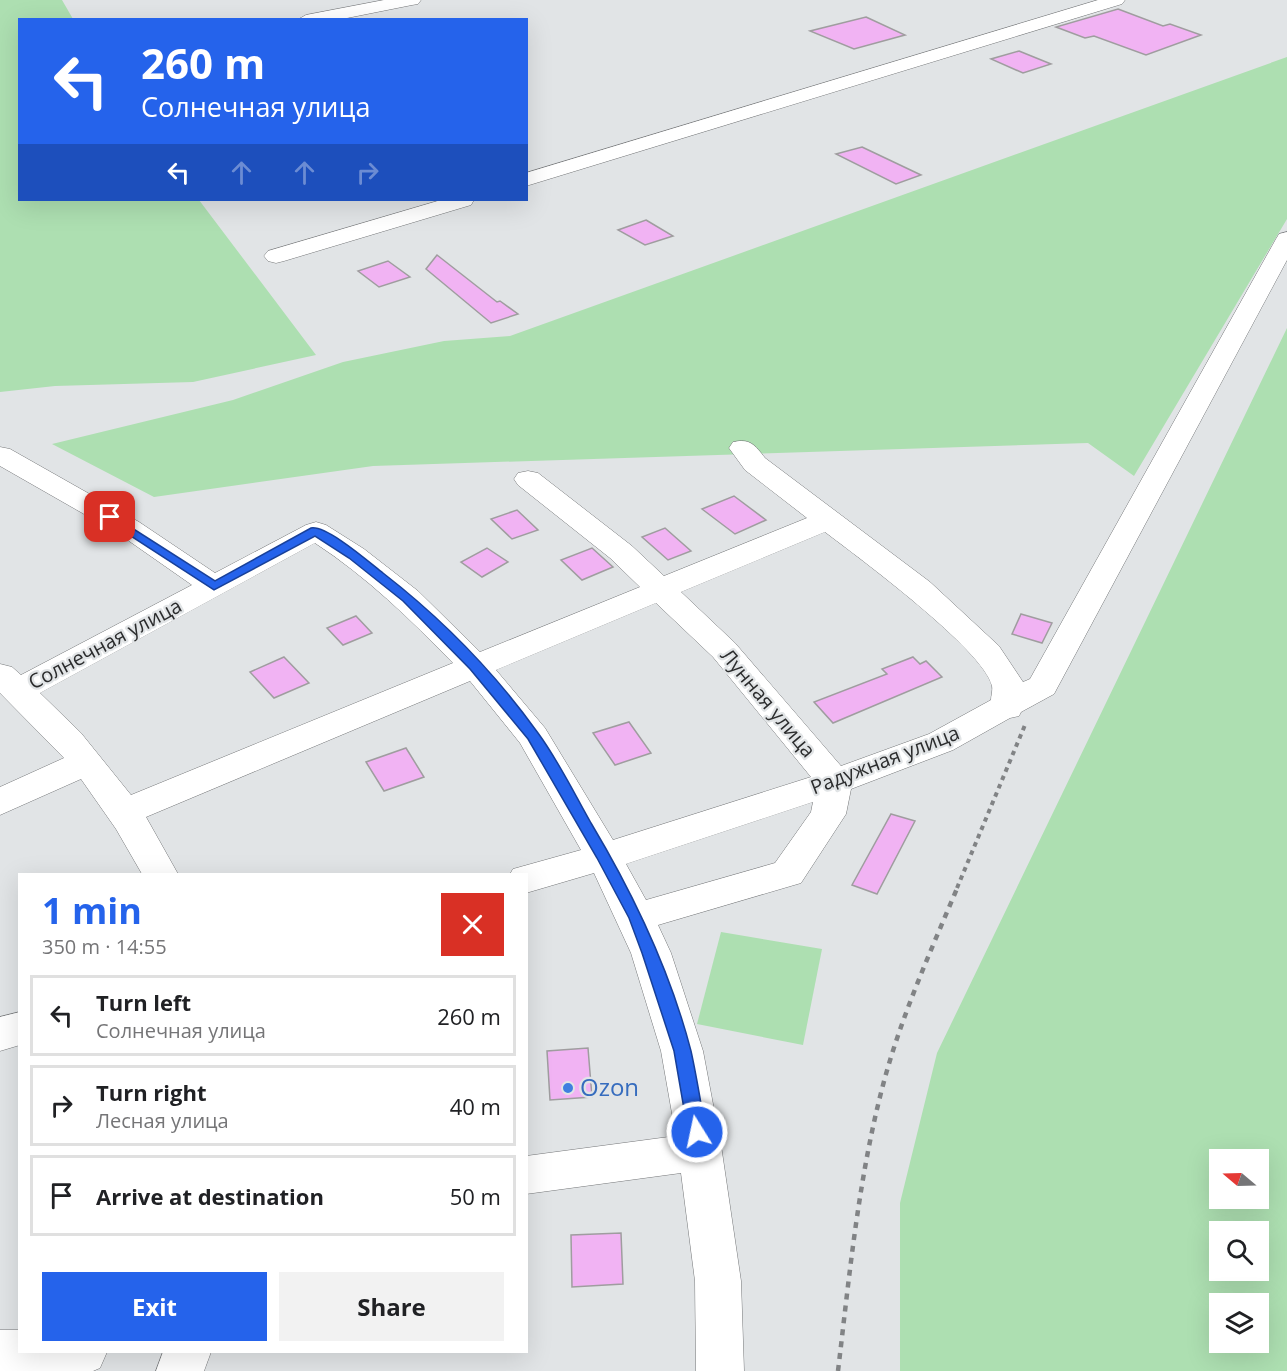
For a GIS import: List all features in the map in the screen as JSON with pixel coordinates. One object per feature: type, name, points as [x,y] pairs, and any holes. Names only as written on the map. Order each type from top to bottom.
[{"type":"street","points":[[317,18],[412,0]]},
{"type":"street","points":[[528,179],[1116,0]]},
{"type":"street","points":[[276,256],[460,201]]},
{"type":"street","points":[[1042,686],[1287,239]]},
{"type":"street","points":[[743,448],[755,464],[920,589],[988,653],[1009,686],[1007,708]]},
{"type":"street","points":[[0,455],[129,528],[214,586]]},
{"type":"street","name":"Лунная улица","points":[[528,479],[621,552],[724,650],[835,782]]},
{"type":"street","points":[[124,812],[830,519]]},
{"type":"street","name":"Солнечная улица","points":[[9,682],[214,586],[316,531],[353,555],[407,598],[475,666],[533,736],[604,857],[636,918],[651,953],[682,1051],[700,1152],[718,1281],[720,1371]]},
{"type":"street","points":[[9,682],[86,762],[124,812],[159,873]]},
{"type":"street","name":"Радужная улица","points":[[528,878],[604,857],[835,782],[941,742],[1007,708],[1042,686]]},
{"type":"street","points":[[0,802],[86,762]]},
{"type":"street","points":[[636,918],[788,873],[828,814],[835,782]]},
{"type":"street","points":[[0,1034],[18,1029]]},
{"type":"street","points":[[528,1175],[700,1152]]},
{"type":"street","points":[[0,1353],[18,1353]]},
{"type":"street","points":[[180,1371],[186,1353]]},
{"type":"path","points":[[838,1371],[860,1187],[886,1073],[923,969],[1042,686]]},
{"type":"green space","points":[[0,0],[62,0],[72,18],[18,18],[18,201],[200,201],[316,355],[193,382],[55,386],[0,392]]},
{"type":"green space","points":[[1287,57],[1287,219],[1134,476],[1088,443],[373,466],[154,497],[52,444],[233,400],[343,362],[444,341],[510,336]]},
{"type":"green space","points":[[1287,328],[1287,1371],[900,1371],[900,1203],[937,1053]]},
{"type":"green space","points":[[721,932],[822,949],[803,1045],[697,1024]]},
{"type":"building","points":[[1118,9],[1163,26],[1170,24],[1201,35],[1146,55],[1094,36],[1085,38],[1056,27]]},
{"type":"building","points":[[866,17],[905,35],[854,49],[810,31]]},
{"type":"building","points":[[1019,51],[1051,64],[1023,73],[991,59]]},
{"type":"building","points":[[862,147],[921,175],[896,184],[836,154]]},
{"type":"building","points":[[646,220],[673,236],[645,245],[618,230]]},
{"type":"building","points":[[437,255],[497,302],[500,301],[518,314],[491,323],[426,269]]},
{"type":"building","points":[[388,261],[410,277],[379,287],[358,271]]},
{"type":"building","points":[[734,496],[766,520],[735,534],[702,509]]},
{"type":"building","points":[[517,510],[538,530],[512,539],[491,519]]},
{"type":"building","points":[[665,528],[691,551],[668,560],[642,537]]},
{"type":"building","points":[[487,548],[508,562],[482,577],[461,562]]},
{"type":"building","points":[[592,548],[613,567],[582,580],[561,560]]},
{"type":"building","points":[[1021,614],[1052,623],[1042,643],[1012,634]]},
{"type":"building","points":[[356,616],[372,633],[343,645],[327,628]]},
{"type":"building","points":[[284,657],[309,683],[274,698],[250,672]]},
{"type":"building","points":[[913,657],[920,664],[926,661],[942,677],[833,723],[814,702],[887,674],[882,669]]},
{"type":"building","points":[[629,722],[651,753],[615,765],[593,733]]},
{"type":"building","points":[[406,748],[424,777],[384,791],[366,762]]},
{"type":"building","points":[[891,814],[915,821],[877,894],[852,885]]},
{"type":"building","points":[[588,1048],[592,1097],[550,1100],[547,1051]]},
{"type":"building","points":[[621,1233],[623,1284],[572,1287],[571,1235]]},
{"type":"place","name":"Ozon","points":[[568,1088]]},
{"type":"route","points":[[110,517],[214,586],[316,531],[353,555],[407,598],[475,666],[533,736],[604,857],[636,918],[651,953],[682,1051],[697,1132]]}]
